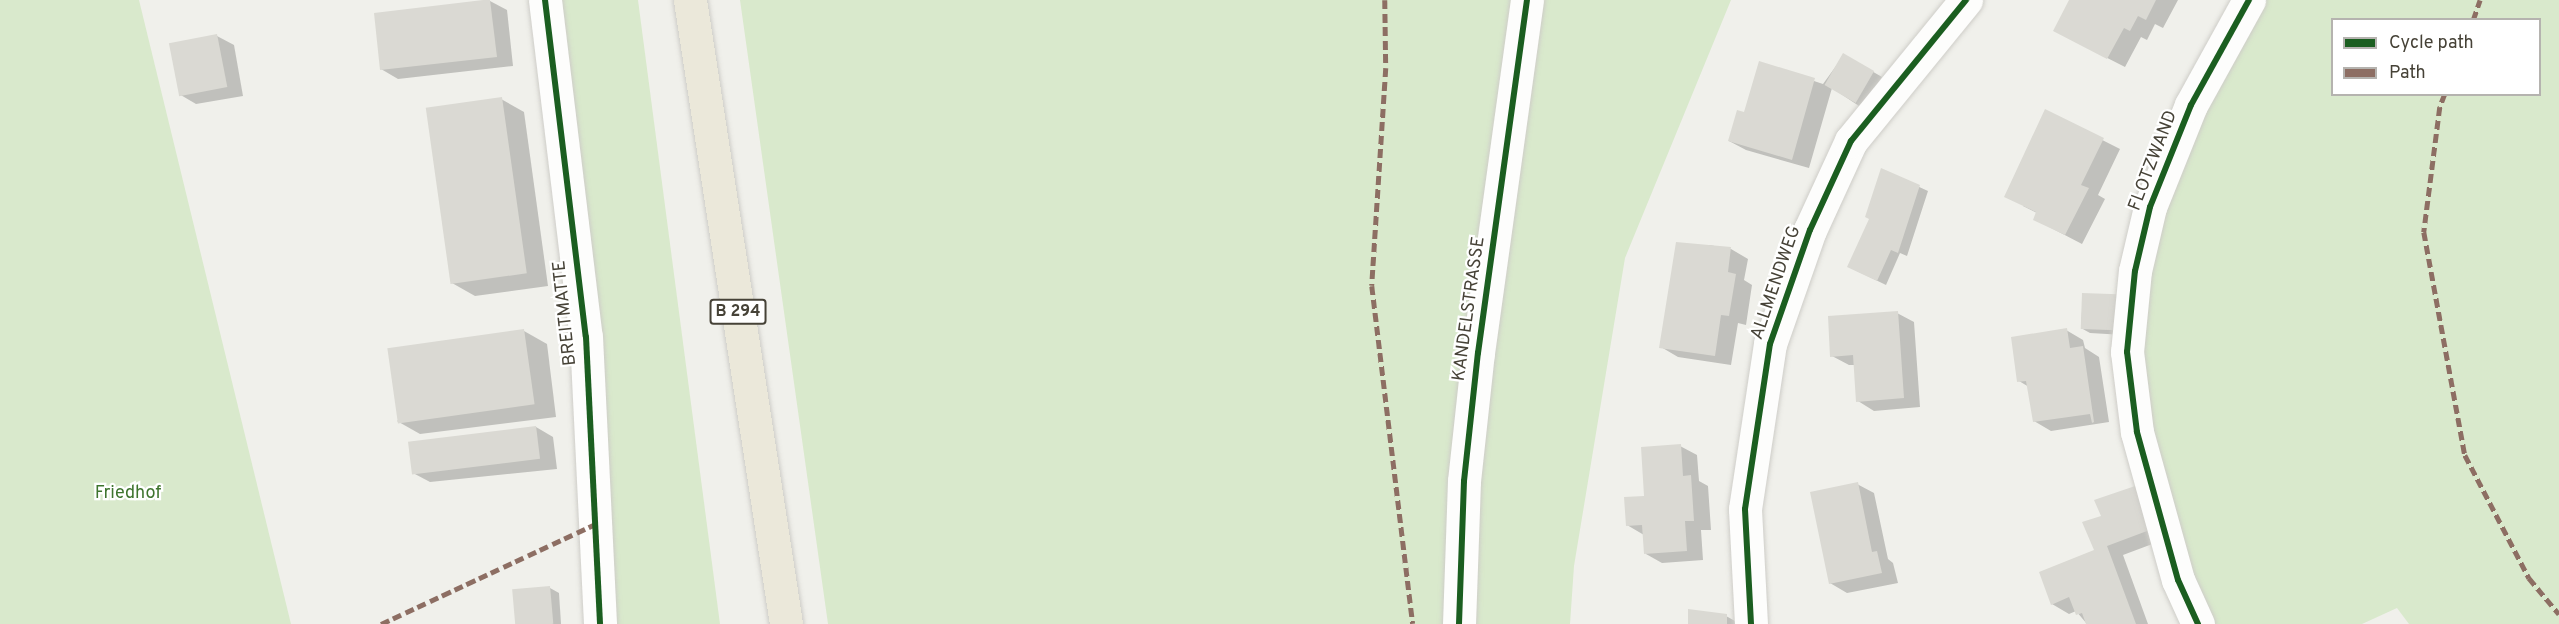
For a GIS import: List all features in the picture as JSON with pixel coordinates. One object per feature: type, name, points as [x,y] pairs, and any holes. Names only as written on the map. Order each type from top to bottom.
[{"type":"highway","name":"B 294","points":[[690,0],[786,624]]},
{"type":"street","name":"BREITMATTE","points":[[545,0],[586,337],[600,624]]},
{"type":"street","name":"KANDELSTRASSE","points":[[1459,624],[1464,481],[1476,365],[1527,0]]},
{"type":"street","name":"ALLMENDWEG","points":[[1751,624],[1746,509],[1770,344],[1810,230],[1851,141],[1966,0]]},
{"type":"street","name":"FLOTZWAND","points":[[2198,624],[2178,580],[2137,432],[2127,352],[2135,271],[2150,207],[2191,105],[2249,0]]},
{"type":"green space","name":"Friedhof","points":[[0,0],[139,0],[291,624],[0,624]]},
{"type":"green space","points":[[545,0],[638,0],[720,624],[600,624]]},
{"type":"green space","points":[[740,0],[1731,0],[1625,258],[1574,566],[1570,624],[828,624]]},
{"type":"green space","points":[[2249,0],[2559,0],[2559,624],[2409,624],[2397,608],[2362,624],[2198,624],[2137,432],[2135,271]]},
{"type":"building","points":[[490,0],[497,57],[380,70],[374,13]]},
{"type":"building","points":[[2069,0],[2156,0],[2146,20],[2138,16],[2130,31],[2124,28],[2107,59],[2053,31]]},
{"type":"building","points":[[217,34],[227,87],[179,96],[169,43]]},
{"type":"building","points":[[1843,53],[1874,71],[1856,103],[1824,85]]},
{"type":"building","points":[[1759,61],[1815,78],[1792,160],[1728,141],[1737,110],[1744,112]]},
{"type":"building","points":[[502,97],[527,273],[451,284],[426,108]]},
{"type":"building","points":[[2045,109],[2104,138],[2081,185],[2089,188],[2065,235],[2033,220],[2036,212],[2004,197]]},
{"type":"building","points":[[1881,168],[1920,185],[1898,253],[1891,250],[1877,281],[1847,267],[1869,219],[1865,217]]},
{"type":"building","points":[[1676,242],[1731,247],[1728,272],[1736,274],[1729,316],[1721,315],[1715,356],[1659,348]]},
{"type":"building","points":[[2082,293],[2118,294],[2117,330],[2081,329]]},
{"type":"building","points":[[1898,311],[1904,398],[1856,402],[1853,355],[1830,357],[1828,316]]},
{"type":"building","points":[[2067,328],[2070,348],[2083,346],[2094,422],[2092,423],[2090,414],[2033,422],[2026,381],[2017,382],[2011,337]]},
{"type":"building","points":[[524,329],[535,404],[398,423],[387,348]]},
{"type":"building","points":[[536,426],[540,459],[412,474],[408,442]]},
{"type":"building","points":[[1681,444],[1683,476],[1691,475],[1694,521],[1685,521],[1687,551],[1644,554],[1642,525],[1626,526],[1624,497],[1644,496],[1641,447]]},
{"type":"building","points":[[1858,482],[1872,552],[1877,551],[1882,573],[1829,584],[1810,492]]},
{"type":"building","points":[[2141,484],[2155,528],[2107,546],[2136,624],[2086,624],[2082,613],[2076,615],[2069,597],[2051,605],[2039,572],[2094,550],[2082,522],[2101,516],[2094,500]]},
{"type":"building","points":[[550,586],[553,624],[515,624],[512,589]]},
{"type":"building","points":[[1688,609],[1727,614],[1727,624],[1688,624]]},
{"type":"marked path","points":[[1385,0],[1386,68],[1372,286],[1413,624]]},
{"type":"marked path","points":[[2474,18],[2480,0]]},
{"type":"marked path","points":[[2444,96],[2440,107],[2424,232],[2465,455],[2529,578],[2559,614]]},
{"type":"marked path","points":[[381,624],[595,524]]},
{"type":"cycle path","points":[[545,0],[586,337],[600,624]]},
{"type":"cycle path","points":[[1459,624],[1464,481],[1478,353],[1527,0]]},
{"type":"cycle path","points":[[1751,624],[1745,509],[1770,344],[1810,230],[1851,141],[1966,0]]},
{"type":"cycle path","points":[[2198,624],[2178,580],[2137,432],[2127,352],[2135,271],[2150,207],[2191,105],[2249,0]]}]
